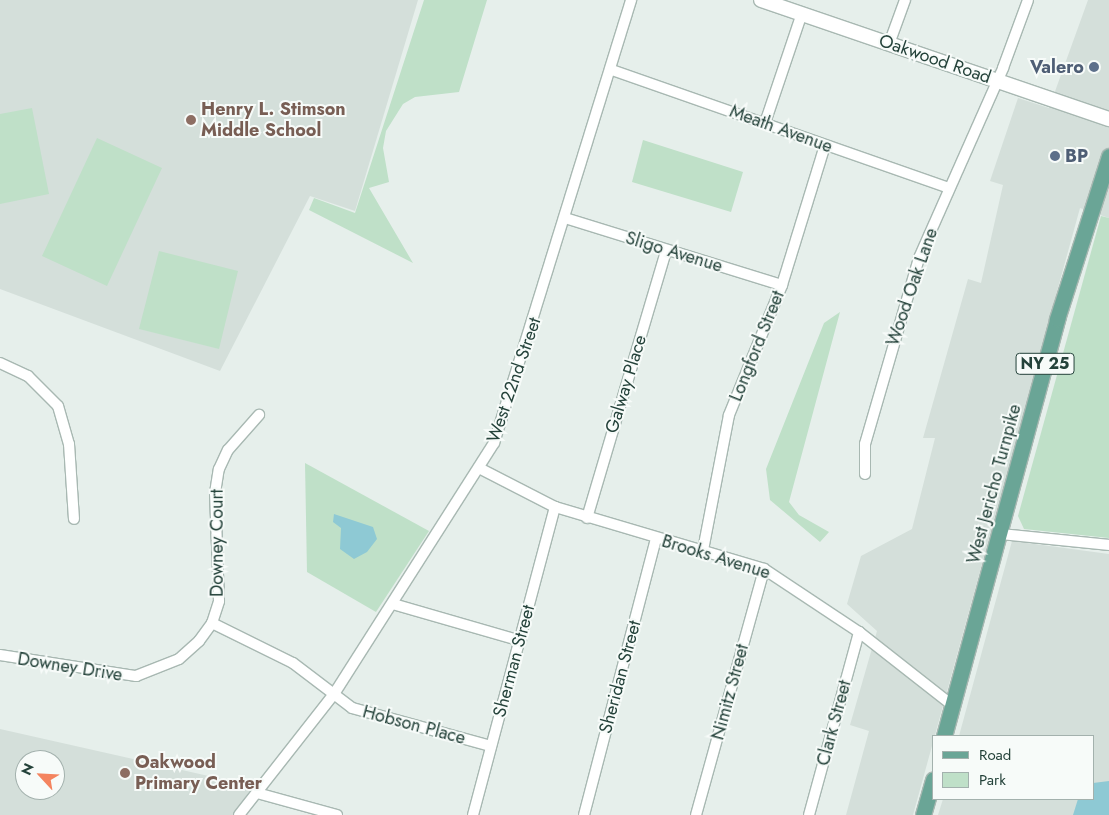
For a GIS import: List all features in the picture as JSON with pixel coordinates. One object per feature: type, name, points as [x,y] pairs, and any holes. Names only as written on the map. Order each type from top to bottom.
[{"type":"main road","name":"Oakwood Road","points":[[761,0],[1109,119]]},
{"type":"main road","name":"West Jericho Turnpike","points":[[944,735],[1001,534],[1058,319],[1109,156]]},
{"type":"main road","points":[[923,815],[932,783]]},
{"type":"street","name":"West 22nd Street","points":[[239,815],[334,694],[481,469],[503,423],[612,70],[631,0]]},
{"type":"street","points":[[889,44],[905,0]]},
{"type":"street","name":"Wood Oak Lane","points":[[865,474],[865,444],[905,298],[949,188],[997,80],[1028,0]]},
{"type":"street","points":[[765,123],[802,13]]},
{"type":"street","name":"Meath Avenue","points":[[612,70],[949,188]]},
{"type":"street","name":"Longford Street","points":[[703,550],[729,415],[782,285],[825,145]]},
{"type":"street","name":"Sligo Avenue","points":[[565,218],[666,251],[782,285]]},
{"type":"street","name":"Galway Place","points":[[587,518],[666,251]]},
{"type":"street","points":[[0,363],[28,376],[58,406],[69,444],[74,519]]},
{"type":"street","name":"Downey Court","points":[[212,623],[220,581],[215,493],[219,469],[228,450],[259,415]]},
{"type":"street","name":"Brooks Avenue","points":[[481,469],[555,507],[656,539],[703,550],[764,569],[859,632],[952,705]]},
{"type":"street","name":"Sherman Street","points":[[473,815],[555,507]]},
{"type":"street","points":[[1001,534],[1109,546]]},
{"type":"street","name":"Sheridan Street","points":[[584,815],[656,539]]},
{"type":"street","name":"Nimitz Street","points":[[696,815],[764,569]]},
{"type":"street","points":[[393,604],[520,641]]},
{"type":"street","name":"Downey Drive","points":[[0,655],[136,676],[179,659],[212,623]]},
{"type":"street","name":"Hobson Place","points":[[212,623],[293,663],[352,708],[491,746]]},
{"type":"street","name":"Clark Street","points":[[809,815],[859,632]]},
{"type":"street","points":[[256,793],[337,815]]},
{"type":"shaded area","name":"Henry L. Stimson Middle School","points":[[0,0],[418,0],[355,211],[310,196],[220,371],[0,289]]},
{"type":"shaded area","points":[[1088,0],[1109,0],[1109,218],[1080,208],[935,735],[932,735],[932,746],[913,815],[846,815],[869,731],[850,725],[877,631],[847,604],[861,556],[912,529],[935,438],[923,438],[968,279],[981,283],[1003,185],[990,181],[1018,98],[1049,108]]},
{"type":"shaded area","points":[[1012,541],[1109,554],[1109,815],[938,815],[943,800],[1094,800],[1094,735],[959,735]]},
{"type":"shaded area","name":"Oakwood Primary Center","points":[[0,729],[253,786],[233,815],[0,815]]},
{"type":"green space","points":[[424,0],[487,0],[459,92],[415,97],[403,104],[386,131],[383,148],[389,182],[369,188],[413,263],[309,210],[314,198],[355,213]]},
{"type":"green space","points":[[32,108],[49,194],[0,204],[0,114]]},
{"type":"green space","points":[[97,138],[162,168],[107,286],[42,256]]},
{"type":"green space","points":[[643,140],[743,172],[731,212],[632,182]]},
{"type":"green space","points":[[1101,216],[1109,218],[1109,538],[1024,529],[1018,516]]},
{"type":"green space","points":[[159,251],[238,271],[219,349],[139,329]]},
{"type":"green space","points":[[840,312],[789,502],[799,515],[829,532],[820,542],[770,500],[766,469],[824,323]]},
{"type":"green space","points":[[305,463],[429,531],[376,612],[307,572]]},
{"type":"water","points":[[334,514],[373,527],[377,539],[367,552],[354,559],[340,549],[341,528],[333,522]]},
{"type":"water","points":[[1109,781],[1109,815],[1073,815],[1078,800],[1094,800],[1094,783]]},
{"type":"place","name":"Valero","points":[[1094,67]]},
{"type":"place","name":"Henry L. Stimson Middle School","points":[[191,120]]},
{"type":"place","name":"BP","points":[[1055,156]]},
{"type":"place","name":"Oakwood Primary Center","points":[[125,773]]}]
